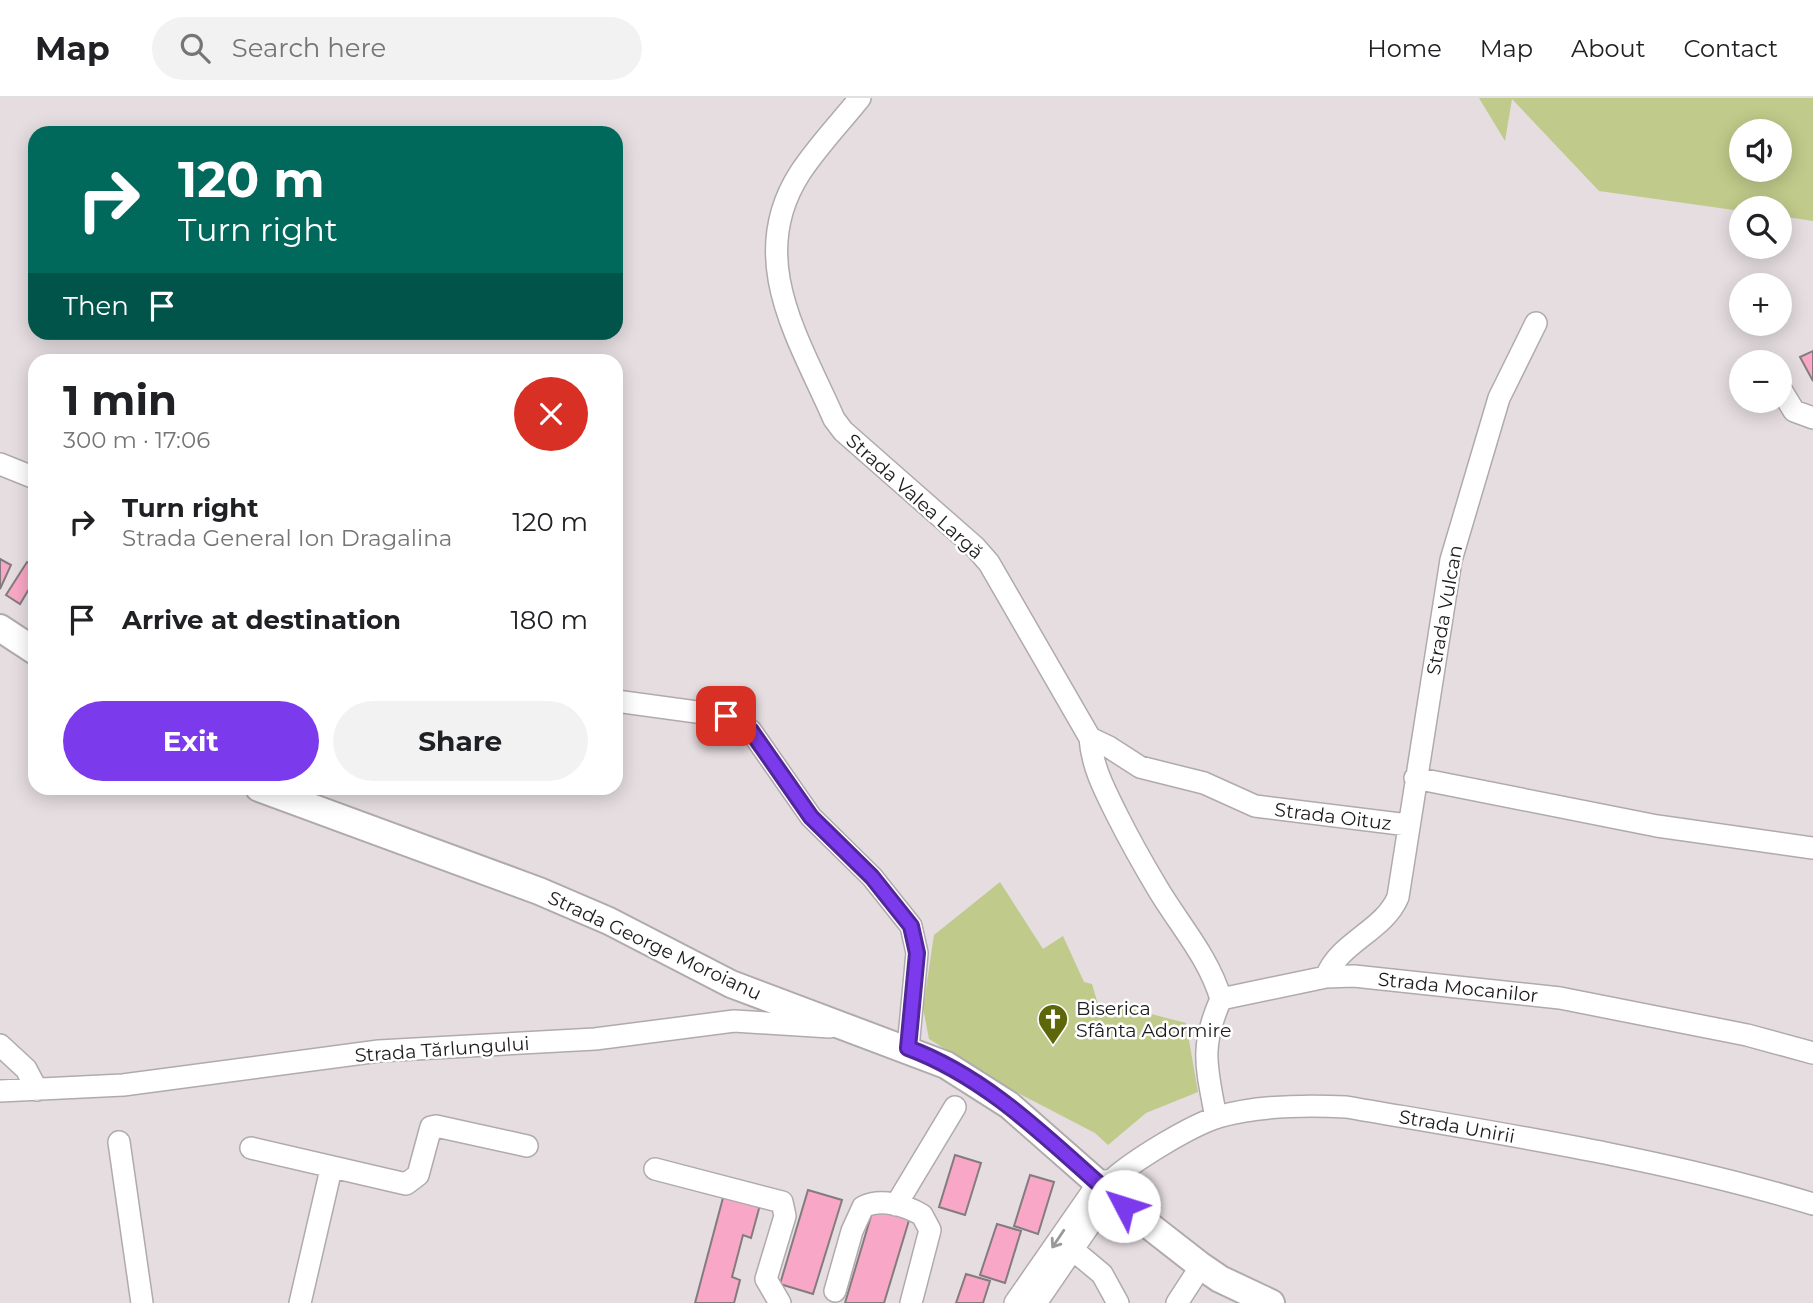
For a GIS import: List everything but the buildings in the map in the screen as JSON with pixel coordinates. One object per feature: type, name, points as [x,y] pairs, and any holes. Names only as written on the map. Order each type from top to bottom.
[{"type":"main road","points":[[0,628],[28,647]]},
{"type":"main road","name":"Strada George Moroianu","points":[[278,795],[539,891],[609,921],[731,984],[908,1048],[946,1065],[988,1090],[1201,1266],[1220,1279],[1271,1303]]},
{"type":"street","name":"Strada Valea Largă","points":[[860,98],[800,173],[779,220],[775,257],[786,308],[838,425],[981,554],[1090,738],[1094,763],[1105,791],[1158,890],[1196,943],[1213,975],[1221,999]]},
{"type":"street","name":"Strada Vulcan","points":[[1408,825],[1451,560],[1499,398],[1536,323]]},
{"type":"street","points":[[1792,408],[1813,418]]},
{"type":"street","points":[[0,464],[28,475]]},
{"type":"street","points":[[623,702],[726,716],[739,721],[751,731],[811,817],[872,877],[911,926],[917,953],[908,1048]]},
{"type":"street","name":"Strada Oituz","points":[[1090,738],[1140,767],[1204,783],[1255,806],[1408,825],[1394,905],[1334,962],[1326,977]]},
{"type":"street","points":[[1415,778],[1657,826],[1813,848]]},
{"type":"street","name":"Strada Mocanilor","points":[[1221,999],[1326,977],[1354,976],[1560,998],[1747,1035],[1813,1053]]},
{"type":"street","points":[[1216,1118],[1205,1050],[1206,1035],[1221,999]]},
{"type":"street","name":"Strada Tărlungului","points":[[0,1091],[182,1079],[420,1046],[595,1039],[734,1021],[834,1028],[841,1025]]},
{"type":"street","points":[[0,1045],[26,1069],[37,1090]]},
{"type":"street","points":[[896,1205],[955,1107]]},
{"type":"street","name":"Strada Unirii","points":[[1107,1186],[1142,1158],[1216,1118],[1285,1107],[1346,1107],[1569,1146],[1679,1169],[1813,1204]]},
{"type":"street","points":[[251,1148],[331,1169],[406,1184],[418,1175],[428,1131],[436,1126],[527,1146]]},
{"type":"street","points":[[119,1142],[142,1303]]},
{"type":"street","points":[[300,1303],[331,1169]]},
{"type":"street","points":[[655,1169],[782,1202],[785,1216],[766,1279],[780,1303]]},
{"type":"street","points":[[1036,1303],[1072,1249],[1107,1186]]},
{"type":"street","points":[[1016,1303],[1107,1186]]},
{"type":"street","points":[[835,1291],[852,1231],[863,1207],[878,1202],[896,1205],[922,1215],[930,1230],[911,1303]]},
{"type":"street","points":[[1072,1249],[1102,1274],[1118,1303]]},
{"type":"street","points":[[1177,1303],[1201,1266]]},
{"type":"green space","points":[[1479,98],[1813,98],[1813,221],[1792,218],[1792,196],[1729,196],[1729,209],[1599,191],[1512,99],[1505,141]]},
{"type":"green space","points":[[1000,882],[1043,949],[1063,936],[1084,982],[1092,984],[1099,1008],[1124,1007],[1186,1023],[1198,1092],[1146,1113],[1108,1145],[1095,1133],[1010,1089],[929,1039],[923,1008],[934,935]]},
{"type":"place","name":"Biserica Sfânta Adormire","points":[[1053,1046]]},
{"type":"route","points":[[726,716],[739,721],[751,731],[811,817],[872,877],[911,926],[917,953],[908,1048],[971,1079],[1009,1105],[1124,1206]]}]
